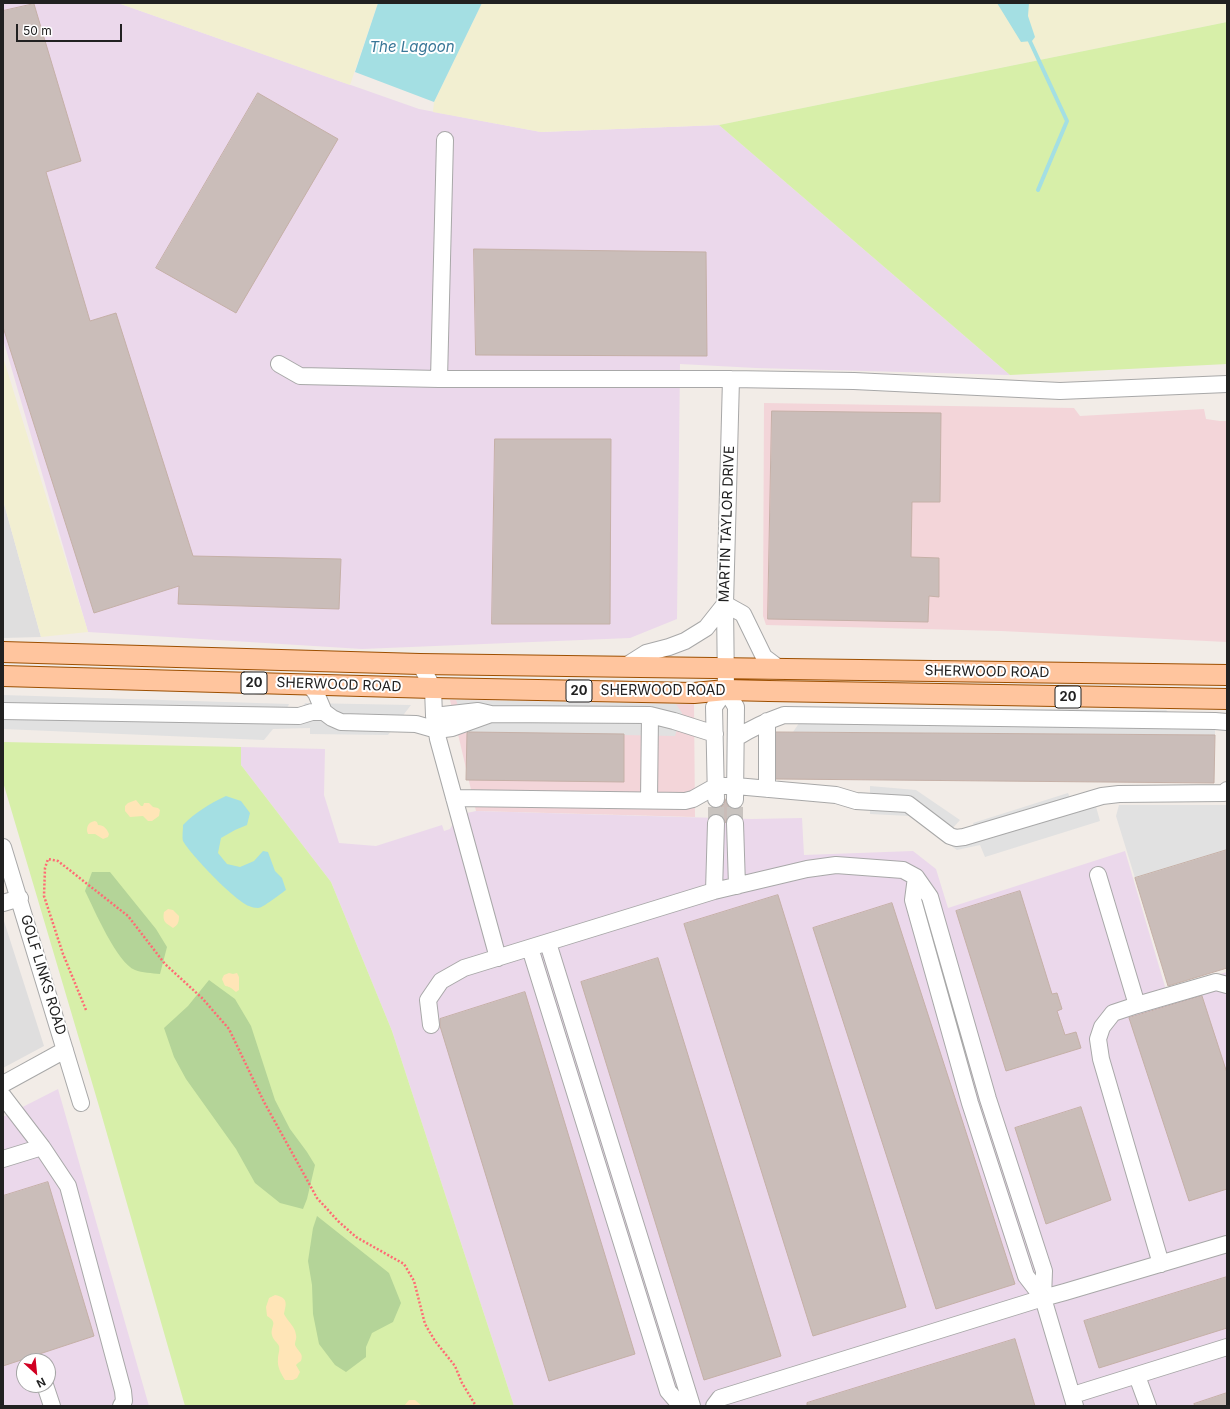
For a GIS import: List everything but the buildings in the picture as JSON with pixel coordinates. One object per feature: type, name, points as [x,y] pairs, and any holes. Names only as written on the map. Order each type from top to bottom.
[{"type":"main road","name":"SHERWOOD ROAD","points":[[3,652],[420,664],[1227,675]]},
{"type":"main road","name":"SHERWOOD ROAD","points":[[3,676],[433,688],[694,693],[726,690],[1227,699]]},
{"type":"street","points":[[440,380],[445,140]]},
{"type":"street","points":[[279,364],[300,376],[440,380],[731,379],[854,381],[1060,391],[1227,384]]},
{"type":"street","name":"MARTIN TAYLOR DRIVE","points":[[726,690],[725,604],[731,379]]},
{"type":"street","points":[[624,667],[646,653],[685,641],[706,628],[725,604],[742,614],[764,657],[780,669]]},
{"type":"street","points":[[420,664],[433,688],[435,723],[438,739],[498,958]]},
{"type":"street","points":[[308,684],[316,693],[324,712],[341,722],[416,724],[435,723],[478,711],[491,714],[650,715],[715,734]]},
{"type":"street","points":[[716,793],[714,707],[726,690],[736,707],[736,793]]},
{"type":"street","points":[[842,692],[846,716]]},
{"type":"street","points":[[3,711],[299,716],[312,712],[324,712]]},
{"type":"street","points":[[649,800],[650,715]]},
{"type":"street","points":[[736,738],[748,730],[784,715],[1227,722]]},
{"type":"street","points":[[767,789],[768,721]]},
{"type":"street","points":[[454,798],[685,801],[716,793],[736,793],[767,789],[836,795],[856,801],[908,804],[950,836],[956,838],[964,837],[1102,796],[1119,794],[1225,791]]},
{"type":"street","points":[[714,892],[716,823]]},
{"type":"street","points":[[735,823],[736,886]]},
{"type":"street","name":"GOLF LINKS ROAD","points":[[3,847],[20,898],[81,1103]]},
{"type":"street","points":[[431,1025],[428,1000],[441,982],[464,968],[714,892],[807,869],[836,865],[903,870],[916,877],[930,897],[988,1099],[1044,1271],[1043,1298],[1074,1400],[1137,1376],[1227,1348]]},
{"type":"street","points":[[1098,875],[1137,1005]]},
{"type":"street","points":[[3,903],[20,898]]},
{"type":"street","points":[[548,942],[692,1406]]},
{"type":"street","points":[[530,948],[668,1391],[681,1406]]},
{"type":"street","points":[[1161,1264],[1101,1059],[1098,1039],[1102,1027],[1113,1013],[1216,982],[1227,985]]},
{"type":"street","points":[[3,1084],[65,1050]]},
{"type":"street","points":[[3,1096],[42,1146],[68,1186],[123,1391],[124,1401],[121,1406]]},
{"type":"street","points":[[3,1159],[42,1146]]},
{"type":"street","points":[[714,1406],[720,1398],[1043,1298],[1227,1244]]},
{"type":"street","points":[[1137,1376],[1148,1406]]},
{"type":"street","points":[[48,1393],[52,1406]]},
{"type":"path","points":[[86,1010],[61,948],[44,896],[45,868],[48,859],[58,861],[128,916],[165,964],[202,998],[229,1029],[264,1102],[317,1198],[338,1221],[356,1237],[404,1264],[414,1281],[425,1324],[434,1341],[455,1366],[462,1383],[476,1406]]},
{"type":"shaded area","points":[[3,3],[118,3],[419,109],[541,132],[719,125],[1010,375],[756,368],[680,364],[677,619],[630,638],[362,649],[88,632],[3,339]]},
{"type":"shaded area","points":[[118,3],[378,3],[350,85]]},
{"type":"shaded area","points":[[482,3],[1227,3],[1227,22],[719,125],[541,132],[433,112],[434,102]]},
{"type":"shaded area","points":[[3,357],[88,632],[41,637],[3,500]]},
{"type":"shaded area","points":[[764,403],[1074,408],[1080,416],[1204,409],[1206,419],[1227,421],[1227,642],[1001,631],[766,625],[763,616]]},
{"type":"shaded area","points":[[3,500],[41,637],[3,638]]},
{"type":"shaded area","points":[[3,695],[289,704],[285,713],[300,713],[305,703],[411,705],[388,735],[310,734],[310,728],[273,729],[264,740],[3,729]]},
{"type":"shaded area","points":[[450,700],[676,704],[694,703],[695,817],[476,811]]},
{"type":"shaded area","points":[[456,700],[676,704],[682,713],[675,736],[467,732]]},
{"type":"shaded area","points":[[810,707],[1166,710],[1175,717],[1215,717],[1215,735],[793,732]]},
{"type":"shaded area","points":[[241,747],[325,749],[324,795],[339,843],[376,846],[442,825],[444,831],[450,829],[458,815],[476,811],[752,819],[802,818],[804,855],[913,851],[936,869],[948,908],[1125,851],[1166,990],[1227,972],[1227,1406],[514,1406],[392,1031],[331,882],[241,765]]},
{"type":"shaded area","points":[[870,786],[916,790],[960,820],[952,829],[961,834],[976,832],[973,823],[1068,793],[1072,802],[1093,796],[1100,821],[985,857],[980,845],[957,850],[909,816],[870,814]]},
{"type":"shaded area","points":[[1119,805],[1227,805],[1227,850],[1135,878],[1116,816]]},
{"type":"shaded area","points":[[3,918],[44,1046],[3,1068]]},
{"type":"shaded area","points":[[58,1089],[149,1406],[3,1406],[3,1117]]},
{"type":"green space","points":[[1227,22],[1227,364],[1010,375],[719,125]]},
{"type":"green space","points":[[3,742],[241,747],[241,765],[331,882],[392,1031],[514,1406],[185,1406],[101,1113],[3,782]]},
{"type":"green space","points":[[92,872],[110,872],[156,929],[167,947],[160,974],[135,970],[128,965],[114,947],[85,891]]},
{"type":"green space","points":[[209,980],[235,999],[251,1026],[275,1100],[290,1129],[315,1165],[307,1199],[303,1209],[280,1203],[255,1183],[236,1149],[186,1079],[174,1057],[164,1028],[188,1006]]},
{"type":"green space","points":[[317,1216],[389,1273],[401,1303],[393,1322],[372,1333],[366,1347],[366,1357],[346,1372],[335,1365],[319,1344],[313,1314],[312,1285],[308,1261],[313,1228]]},
{"type":"sand","points":[[136,800],[141,806],[143,806],[144,803],[149,803],[153,807],[158,808],[160,810],[159,816],[152,821],[148,821],[143,816],[130,817],[125,811],[125,806]]},
{"type":"sand","points":[[95,821],[98,825],[106,829],[109,834],[108,837],[103,839],[95,834],[88,834],[88,825]]},
{"type":"sand","points":[[168,909],[173,910],[179,916],[178,923],[173,928],[164,920],[164,912]]},
{"type":"sand","points":[[229,973],[237,973],[239,977],[239,990],[236,992],[232,988],[225,985],[222,979],[224,975]]},
{"type":"sand","points":[[275,1295],[283,1298],[286,1302],[284,1314],[294,1329],[296,1336],[295,1345],[302,1356],[301,1361],[296,1365],[300,1372],[297,1378],[293,1380],[285,1380],[280,1370],[278,1365],[279,1346],[272,1335],[273,1321],[267,1316],[266,1307],[269,1298]]},
{"type":"sand","points":[[409,1400],[415,1400],[422,1406],[404,1406]]},
{"type":"water","name":"The Lagoon","points":[[378,3],[482,3],[434,102],[355,72]]},
{"type":"water","points":[[997,3],[1029,3],[1028,16],[1035,37],[1032,41],[1021,42]]},
{"type":"water","points":[[226,796],[241,801],[250,813],[247,825],[221,838],[218,853],[227,864],[240,867],[254,861],[263,851],[268,852],[275,871],[282,878],[286,890],[257,908],[242,902],[224,887],[203,866],[183,841],[183,825],[203,809]]},
{"type":"waterway","points":[[1028,37],[1067,121],[1038,190]]},
{"type":"tunnel","points":[[716,799],[716,823]]},
{"type":"tunnel","points":[[735,800],[735,823]]}]
